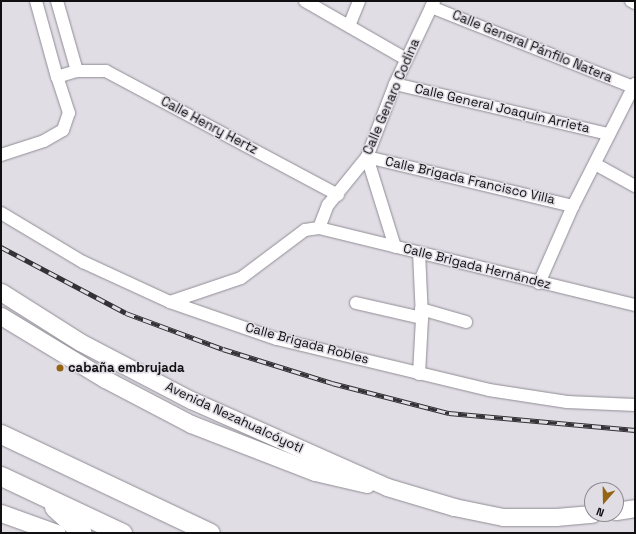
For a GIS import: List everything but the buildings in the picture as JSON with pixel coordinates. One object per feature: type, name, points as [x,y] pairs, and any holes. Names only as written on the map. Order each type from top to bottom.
[{"type":"main road","name":"Avenida Nezahualcóyotl","points":[[1,292],[80,342],[191,400],[387,487]]},
{"type":"main road","name":"Avenida Nezahualcóyotl","points":[[1,316],[105,379],[191,424],[315,472],[339,479],[387,487],[454,507],[503,517],[556,517],[584,515]]},
{"type":"main road","points":[[1,434],[210,533]]},
{"type":"main road","points":[[1,476],[122,533]]},
{"type":"main road","points":[[38,493],[82,533]]},
{"type":"main road","points":[[624,510],[635,508]]},
{"type":"main road","points":[[1,513],[57,533]]},
{"type":"street","points":[[1,155],[44,141],[63,130],[69,113],[57,77],[36,1]]},
{"type":"street","points":[[57,1],[77,71]]},
{"type":"street","points":[[305,1],[406,59]]},
{"type":"street","points":[[349,26],[359,1]]},
{"type":"street","points":[[631,1],[635,3]]},
{"type":"street","name":"Calle Genaro Codina","points":[[319,228],[328,205],[338,195],[367,157],[395,84],[432,4]]},
{"type":"street","name":"Calle General Pánfilo Natera","points":[[432,4],[634,86]]},
{"type":"street","name":"Calle Henry Hertz","points":[[57,77],[77,71],[106,71],[338,195]]},
{"type":"street","name":"Calle General Joaquín Arrieta","points":[[395,84],[609,134]]},
{"type":"street","points":[[539,283],[573,206],[634,86]]},
{"type":"street","points":[[367,157],[395,247]]},
{"type":"street","name":"Calle Brigada Francisco Villa","points":[[367,157],[573,206]]},
{"type":"street","points":[[595,164],[635,186]]},
{"type":"street","name":"Calle Brigada Robles","points":[[1,213],[83,262],[170,302],[277,339],[489,390],[567,402],[635,405]]},
{"type":"street","points":[[170,302],[241,278],[305,230],[319,228]]},
{"type":"street","name":"Calle Brigada Hernández","points":[[319,228],[539,283],[635,305]]},
{"type":"street","points":[[419,253],[422,313],[419,374]]},
{"type":"street","points":[[356,303],[422,313],[466,322]]},
{"type":"railway","points":[[1,247],[126,313],[223,349],[332,383],[449,413],[635,430]]},
{"type":"place","name":"cabaña embrujada","points":[[60,368]]}]
